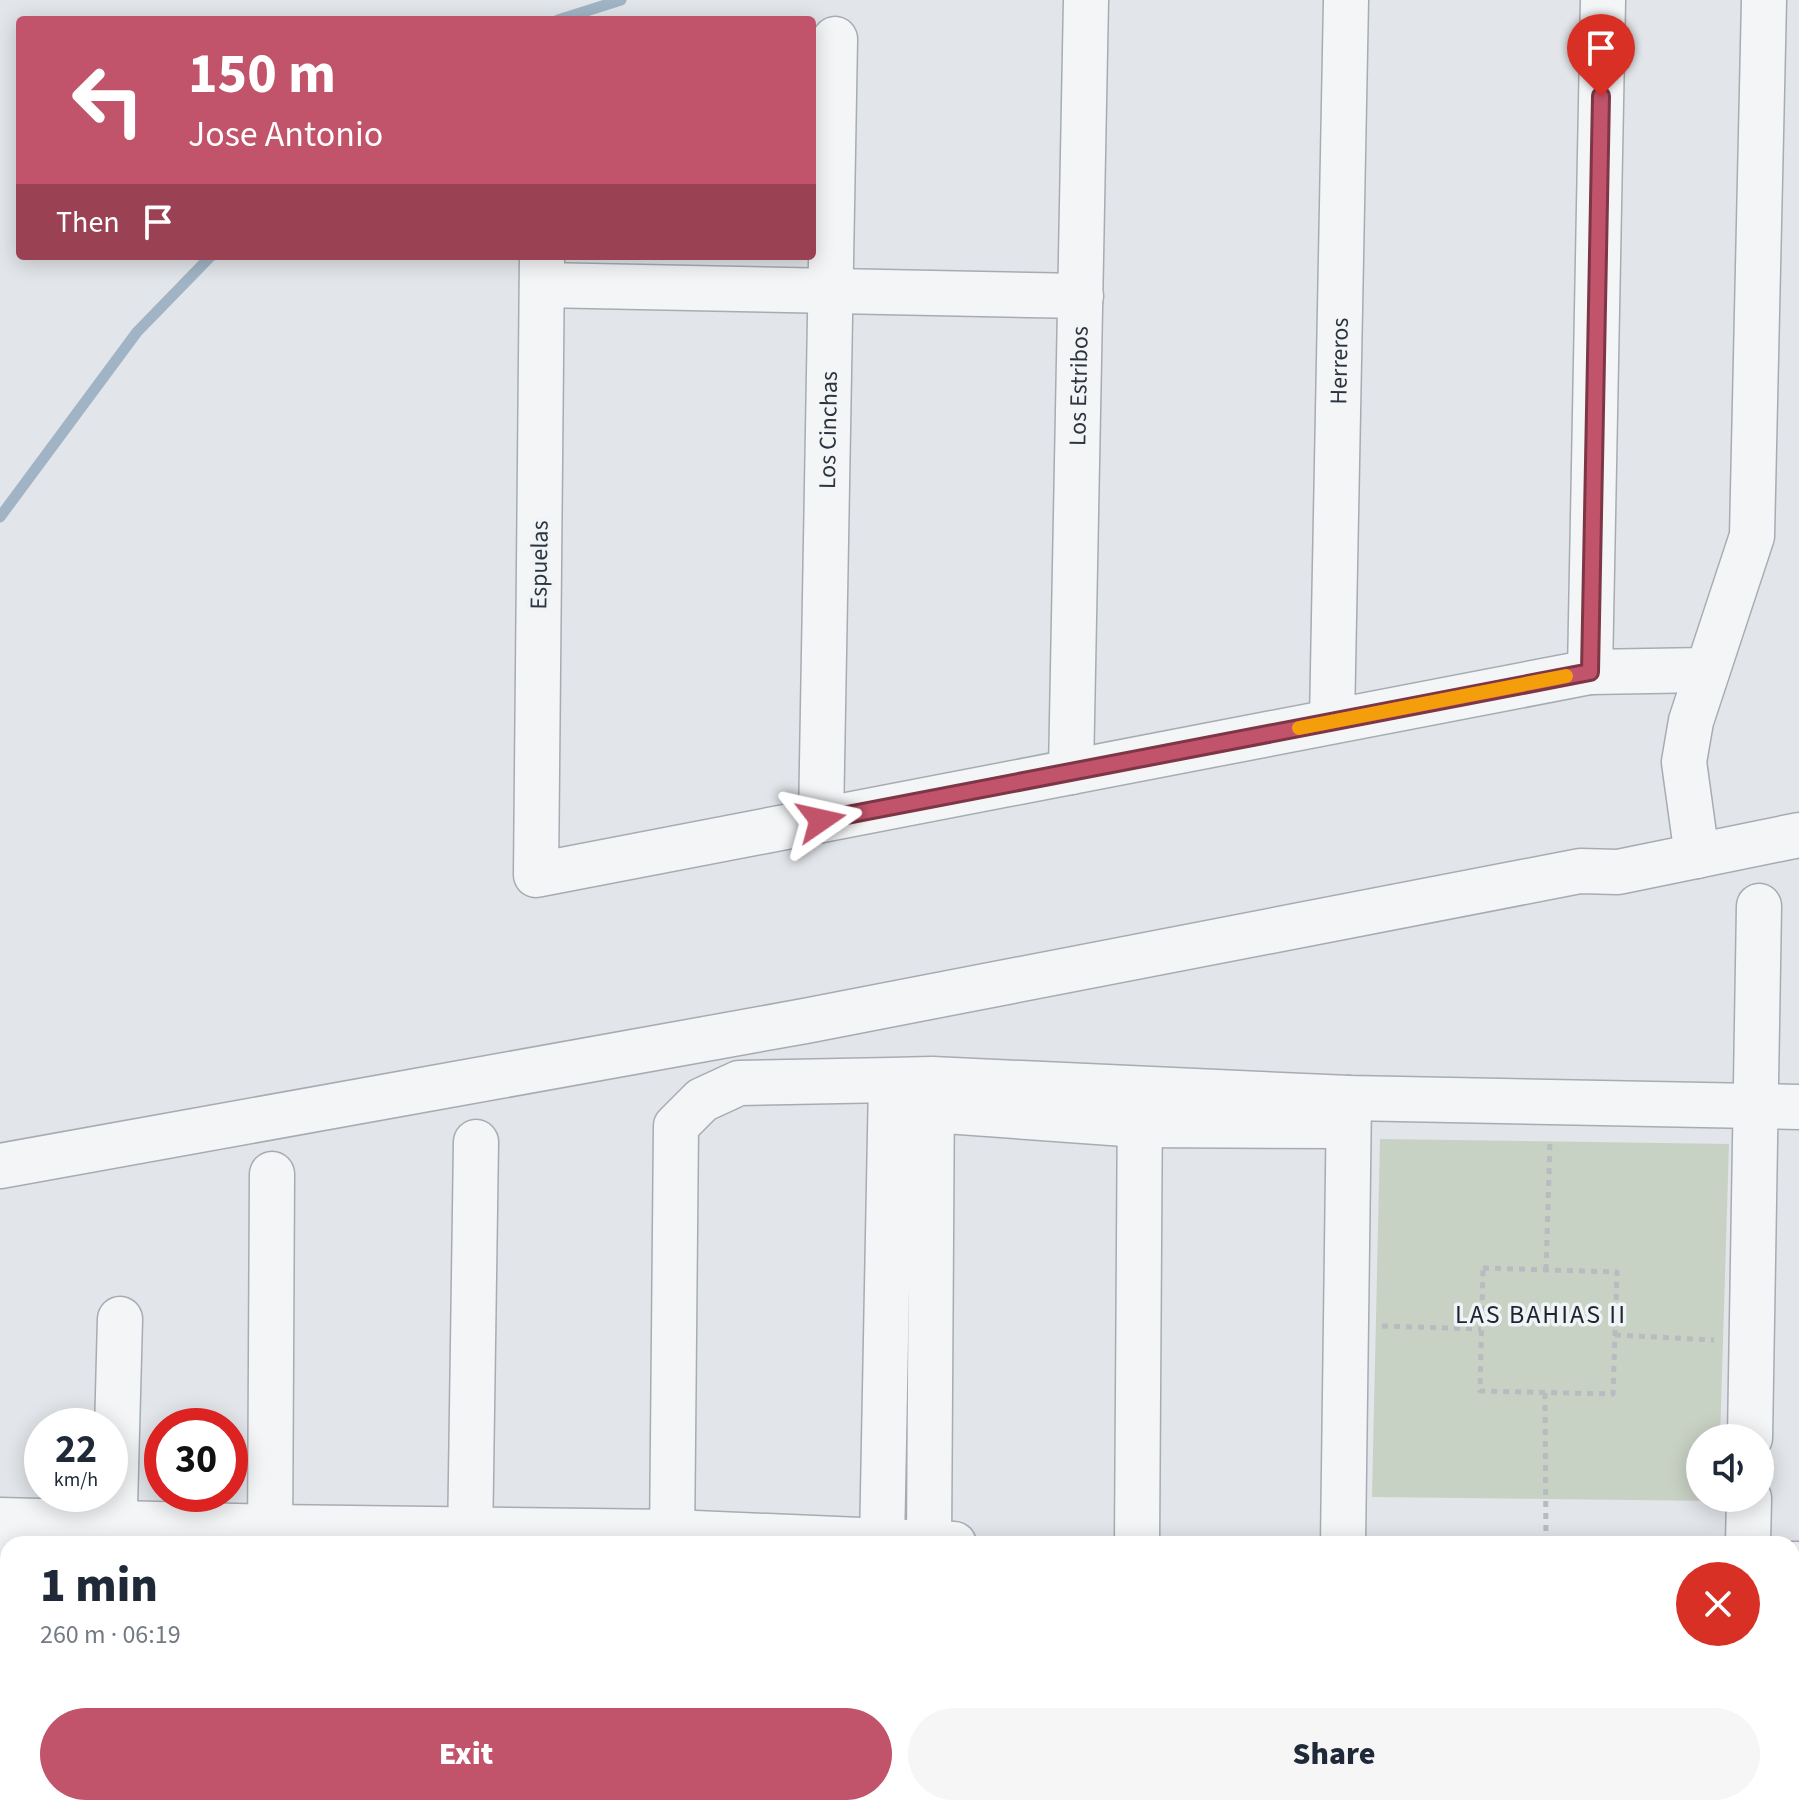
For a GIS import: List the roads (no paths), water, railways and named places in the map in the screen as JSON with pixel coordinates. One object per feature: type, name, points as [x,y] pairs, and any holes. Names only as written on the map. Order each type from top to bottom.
[{"type":"street","name":"Los Estribos","points":[[1071,772],[1086,0]]},
{"type":"street","name":"Herreros","points":[[1332,721],[1346,0]]},
{"type":"street","points":[[1590,672],[1603,0]]},
{"type":"street","points":[[1696,845],[1684,762],[1691,721],[1752,536],[1764,0]]},
{"type":"street","name":"Los Cinchas","points":[[821,820],[835,39]]},
{"type":"street","points":[[542,270],[830,290],[1081,296]]},
{"type":"street","name":"Espuelas","points":[[542,270],[536,875],[821,820]]},
{"type":"street","points":[[821,820],[1590,672],[1706,670]]},
{"type":"street","points":[[0,1166],[805,1021],[1580,871],[1618,872],[1799,813]]},
{"type":"street","points":[[1696,845],[1799,835]]},
{"type":"street","points":[[1750,1424],[1759,906]]},
{"type":"street","points":[[672,1536],[676,1126],[702,1100],[739,1083],[1140,1106],[1349,1112],[1756,1120],[1799,1107]]},
{"type":"street","points":[[882,1536],[885,1305],[911,1095]]},
{"type":"street","points":[[911,1095],[931,1306],[929,1536]]},
{"type":"street","points":[[1137,1536],[1140,1106]]},
{"type":"street","points":[[1343,1536],[1349,1112]]},
{"type":"street","points":[[1756,1120],[1799,1136]]},
{"type":"street","points":[[0,1520],[114,1534],[470,1536],[476,1142]]},
{"type":"street","points":[[270,1536],[272,1174]]},
{"type":"street","points":[[885,1305],[931,1306]]},
{"type":"street","points":[[114,1534],[120,1319]]},
{"type":"street","points":[[1748,1536],[1749,1512]]},
{"type":"waterway","points":[[571,16],[621,0]]},
{"type":"waterway","points":[[0,517],[137,332],[207,260]]},
{"type":"district","name":"LAS BAHIAS II","points":[[1541,1314]]}]
